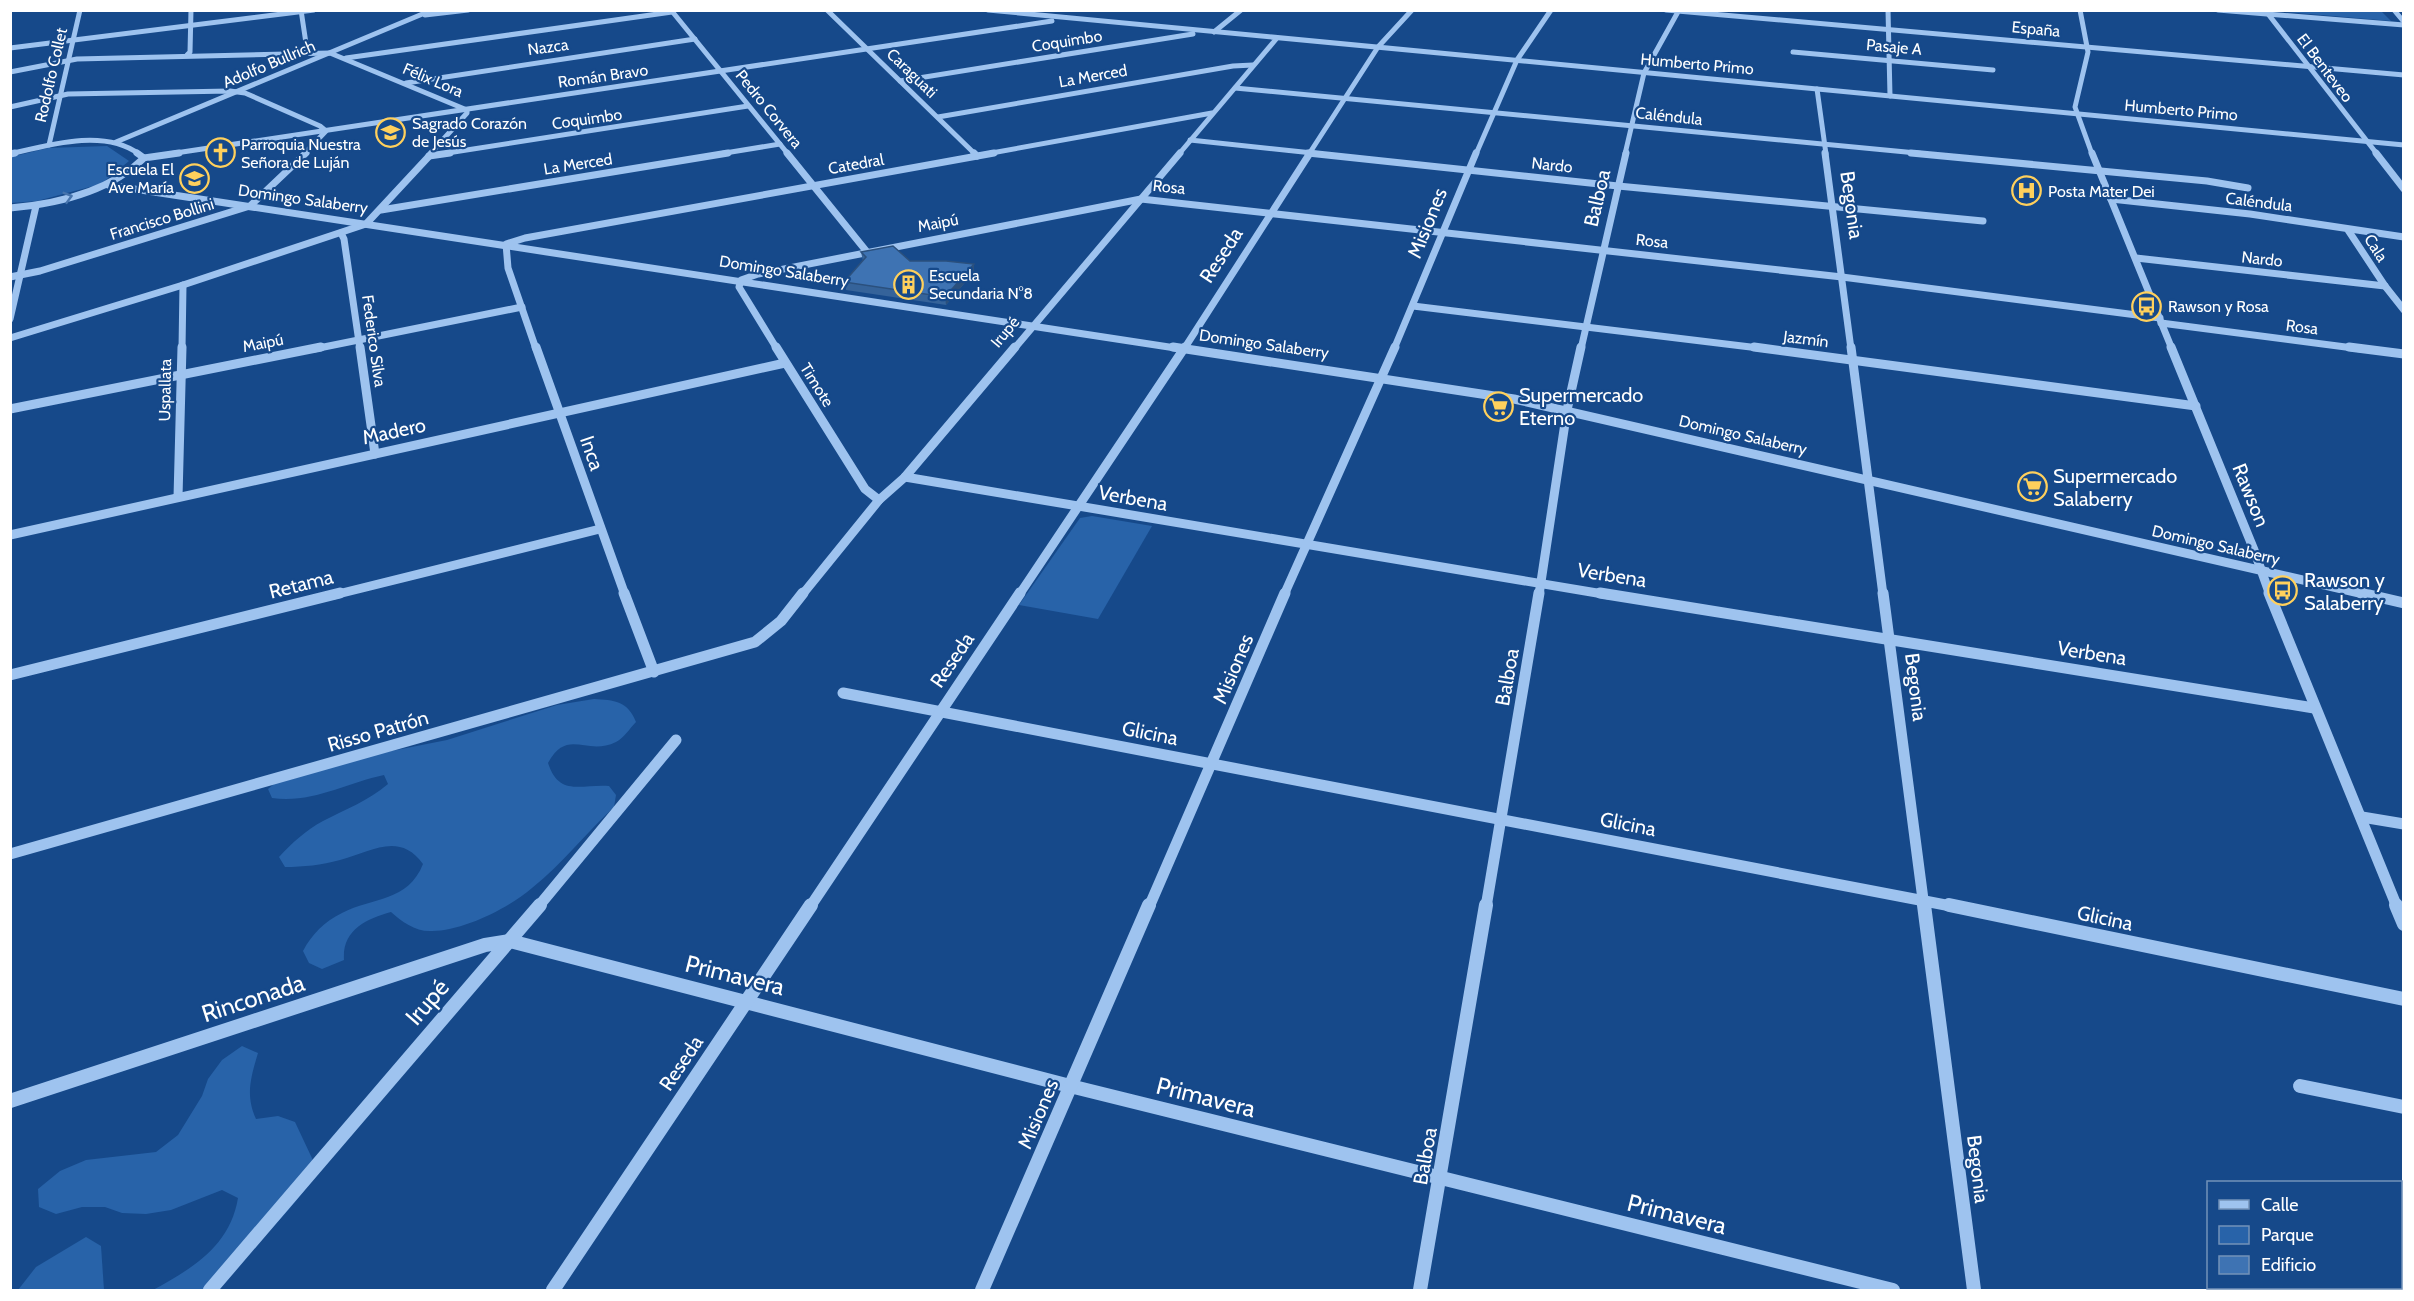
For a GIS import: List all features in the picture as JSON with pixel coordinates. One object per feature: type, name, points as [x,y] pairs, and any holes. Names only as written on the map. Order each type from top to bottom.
[{"type":"street","name":"Rodolfo Collet","points":[[49,145],[80,10]]},
{"type":"street","points":[[187,55],[190,52],[191,10]]},
{"type":"street","points":[[10,48],[314,10]]},
{"type":"street","points":[[414,10],[422,15],[468,10]]},
{"type":"street","name":"Adolfo Bullrich","points":[[116,142],[432,10]]},
{"type":"street","name":"Caraguati","points":[[827,10],[977,156]]},
{"type":"street","name":"Humberto Primo","points":[[988,10],[2403,145]]},
{"type":"street","points":[[1066,18],[1081,10]]},
{"type":"street","points":[[1214,32],[1241,10]]},
{"type":"street","name":"Reseda","points":[[552,1290],[1184,348],[1378,47],[1412,10]]},
{"type":"street","name":"Misiones","points":[[982,1290],[1305,547],[1383,377],[1441,233],[1517,60],[1551,10]]},
{"type":"street","name":"España","points":[[1666,10],[2403,75]]},
{"type":"street","points":[[1877,10],[1888,11],[1890,96]]},
{"type":"street","points":[[2076,114],[2075,107],[2087,47],[2080,10]]},
{"type":"street","points":[[2218,10],[2403,23]]},
{"type":"street","points":[[2394,10],[2403,23]]},
{"type":"street","points":[[301,11],[307,50],[305,53]]},
{"type":"street","points":[[345,58],[672,11]]},
{"type":"street","name":"Pedro Corvera","points":[[672,11],[867,252]]},
{"type":"street","name":"Balboa","points":[[1420,1290],[1541,582],[1567,410],[1644,72],[1678,11]]},
{"type":"street","name":"El Benteveo","points":[[2266,13],[2365,141]]},
{"type":"street","name":"Román Bravo","points":[[144,158],[1066,18]]},
{"type":"street","name":"Coquimbo","points":[[900,81],[1203,31]]},
{"type":"street","name":"Irupé","points":[[755,642],[781,621],[879,500],[905,477],[1277,38]]},
{"type":"street","name":"Nazca","points":[[405,83],[695,39]]},
{"type":"street","name":"Pasaje A","points":[[1793,52],[1993,70]]},
{"type":"street","name":"Félix Lora","points":[[10,72],[68,59],[330,53],[467,110],[467,113],[429,156],[366,224],[183,285],[10,338]]},
{"type":"street","name":"La Merced","points":[[938,117],[1221,68],[1253,65]]},
{"type":"street","name":"Caléndula","points":[[1235,88],[2208,182],[2248,188]]},
{"type":"street","name":"Begonia","points":[[1817,89],[1974,1290]]},
{"type":"street","points":[[10,107],[60,95],[238,92],[309,121],[326,131]]},
{"type":"street","name":"Coquimbo","points":[[429,156],[748,106]]},
{"type":"street","name":"Catedral","points":[[506,244],[525,238],[1212,113]]},
{"type":"street","name":"Rawson","points":[[2076,114],[2196,406],[2314,708],[2362,817],[2403,924]]},
{"type":"street","name":"Francisco Bollini","points":[[10,277],[20,276],[250,206],[326,131]]},
{"type":"street","name":"Nardo","points":[[1190,140],[1833,208],[1983,220]]},
{"type":"street","points":[[2365,141],[2403,189]]},
{"type":"street","points":[[10,154],[49,145],[116,142],[144,158],[108,185],[36,206],[10,208]]},
{"type":"street","name":"La Merced","points":[[381,210],[780,144]]},
{"type":"street","name":"Domingo Salaberry","points":[[108,185],[1383,377],[1514,399],[2403,603]]},
{"type":"street","name":"Rosa","points":[[1141,199],[1842,277],[2403,354]]},
{"type":"street","name":"Maipú","points":[[741,280],[758,274],[1141,199]]},
{"type":"street","name":"Caléndula","points":[[2111,200],[2260,216],[2403,237]]},
{"type":"street","points":[[10,319],[36,206]]},
{"type":"street","name":"Cala","points":[[2348,230],[2403,310]]},
{"type":"street","name":"Federico Silva","points":[[341,233],[344,238],[375,454]]},
{"type":"street","name":"Inca","points":[[506,244],[503,254],[600,529],[654,672]]},
{"type":"street","name":"Nardo","points":[[2136,258],[2385,286]]},
{"type":"street","name":"Timote","points":[[741,280],[739,287],[865,489],[879,500]]},
{"type":"street","name":"Uspallata","points":[[178,497],[183,285]]},
{"type":"street","name":"Jazmín","points":[[1413,306],[1854,360],[2196,406]]},
{"type":"street","name":"Maipú","points":[[10,409],[522,308]]},
{"type":"street","name":"Madero","points":[[10,535],[786,363]]},
{"type":"street","name":"Verbena","points":[[905,477],[1305,547],[1541,582],[2314,708]]},
{"type":"street","name":"Retama","points":[[10,675],[600,529]]},
{"type":"street","name":"Risso Patrón","points":[[10,854],[755,642]]},
{"type":"street","name":"Glicina","points":[[843,693],[1924,900],[2403,999]]},
{"type":"street","name":"Irupé","points":[[210,1290],[510,940],[676,740]]},
{"type":"street","points":[[2362,817],[2403,824]]},
{"type":"street","name":"Primavera","points":[[510,940],[1070,1086],[1893,1290]]},
{"type":"street","name":"Rinconada","points":[[10,1101],[485,945],[510,940]]},
{"type":"street","points":[[2300,1086],[2403,1107]]},
{"type":"green space","points":[[2274,11],[2381,11],[2391,21]]},
{"type":"green space","points":[[107,146],[129,161],[101,184],[37,201],[11,203],[11,157],[48,148]]},
{"type":"green space","points":[[1092,516],[1152,526],[1098,619],[1019,605],[1080,518]]},
{"type":"green space","points":[[594,699],[620,703],[629,710],[636,722],[616,742],[596,747],[570,744],[555,752],[548,763],[558,781],[565,785],[609,786],[616,795],[614,807],[543,879],[522,896],[485,917],[444,930],[420,930],[410,926],[391,912],[373,918],[351,933],[344,950],[344,960],[322,969],[309,963],[303,951],[310,939],[324,924],[354,908],[399,892],[416,876],[423,864],[414,854],[404,848],[394,846],[306,866],[285,867],[279,857],[311,828],[365,800],[388,784],[384,775],[301,798],[272,798],[268,789],[281,778],[371,755],[447,740],[557,705]]},
{"type":"green space","points":[[242,1046],[258,1053],[251,1078],[250,1094],[256,1119],[278,1116],[295,1122],[318,1171],[307,1188],[280,1219],[208,1290],[153,1290],[208,1254],[227,1230],[238,1198],[222,1190],[171,1210],[146,1214],[122,1213],[105,1207],[82,1207],[56,1214],[39,1207],[38,1189],[60,1171],[86,1160],[156,1152],[178,1135],[202,1096],[208,1079],[222,1060]]},
{"type":"green space","points":[[86,1237],[101,1246],[104,1290],[18,1290],[36,1267]]},
{"type":"building","name":"Escuela Secundaria N°8","points":[[893,246],[910,261],[974,264],[945,297],[844,282],[866,257],[861,252]]},
{"type":"place","name":"Sagrado Corazón de Jesús","points":[[391,132]]},
{"type":"place","name":"Parroquia Nuestra Señora de Luján","points":[[220,153]]},
{"type":"place","name":"Escuela El Ave María","points":[[195,178]]},
{"type":"place","name":"Posta Mater Dei","points":[[2027,191]]},
{"type":"place","name":"Escuela Secundaria N°8","points":[[908,284]]},
{"type":"place","name":"Rawson y Rosa","points":[[2147,306]]},
{"type":"place","name":"Supermercado Eterno","points":[[1498,407]]},
{"type":"place","name":"Supermercado Salaberry","points":[[2032,487]]},
{"type":"place","name":"Rawson y Salaberry","points":[[2283,591]]}]
